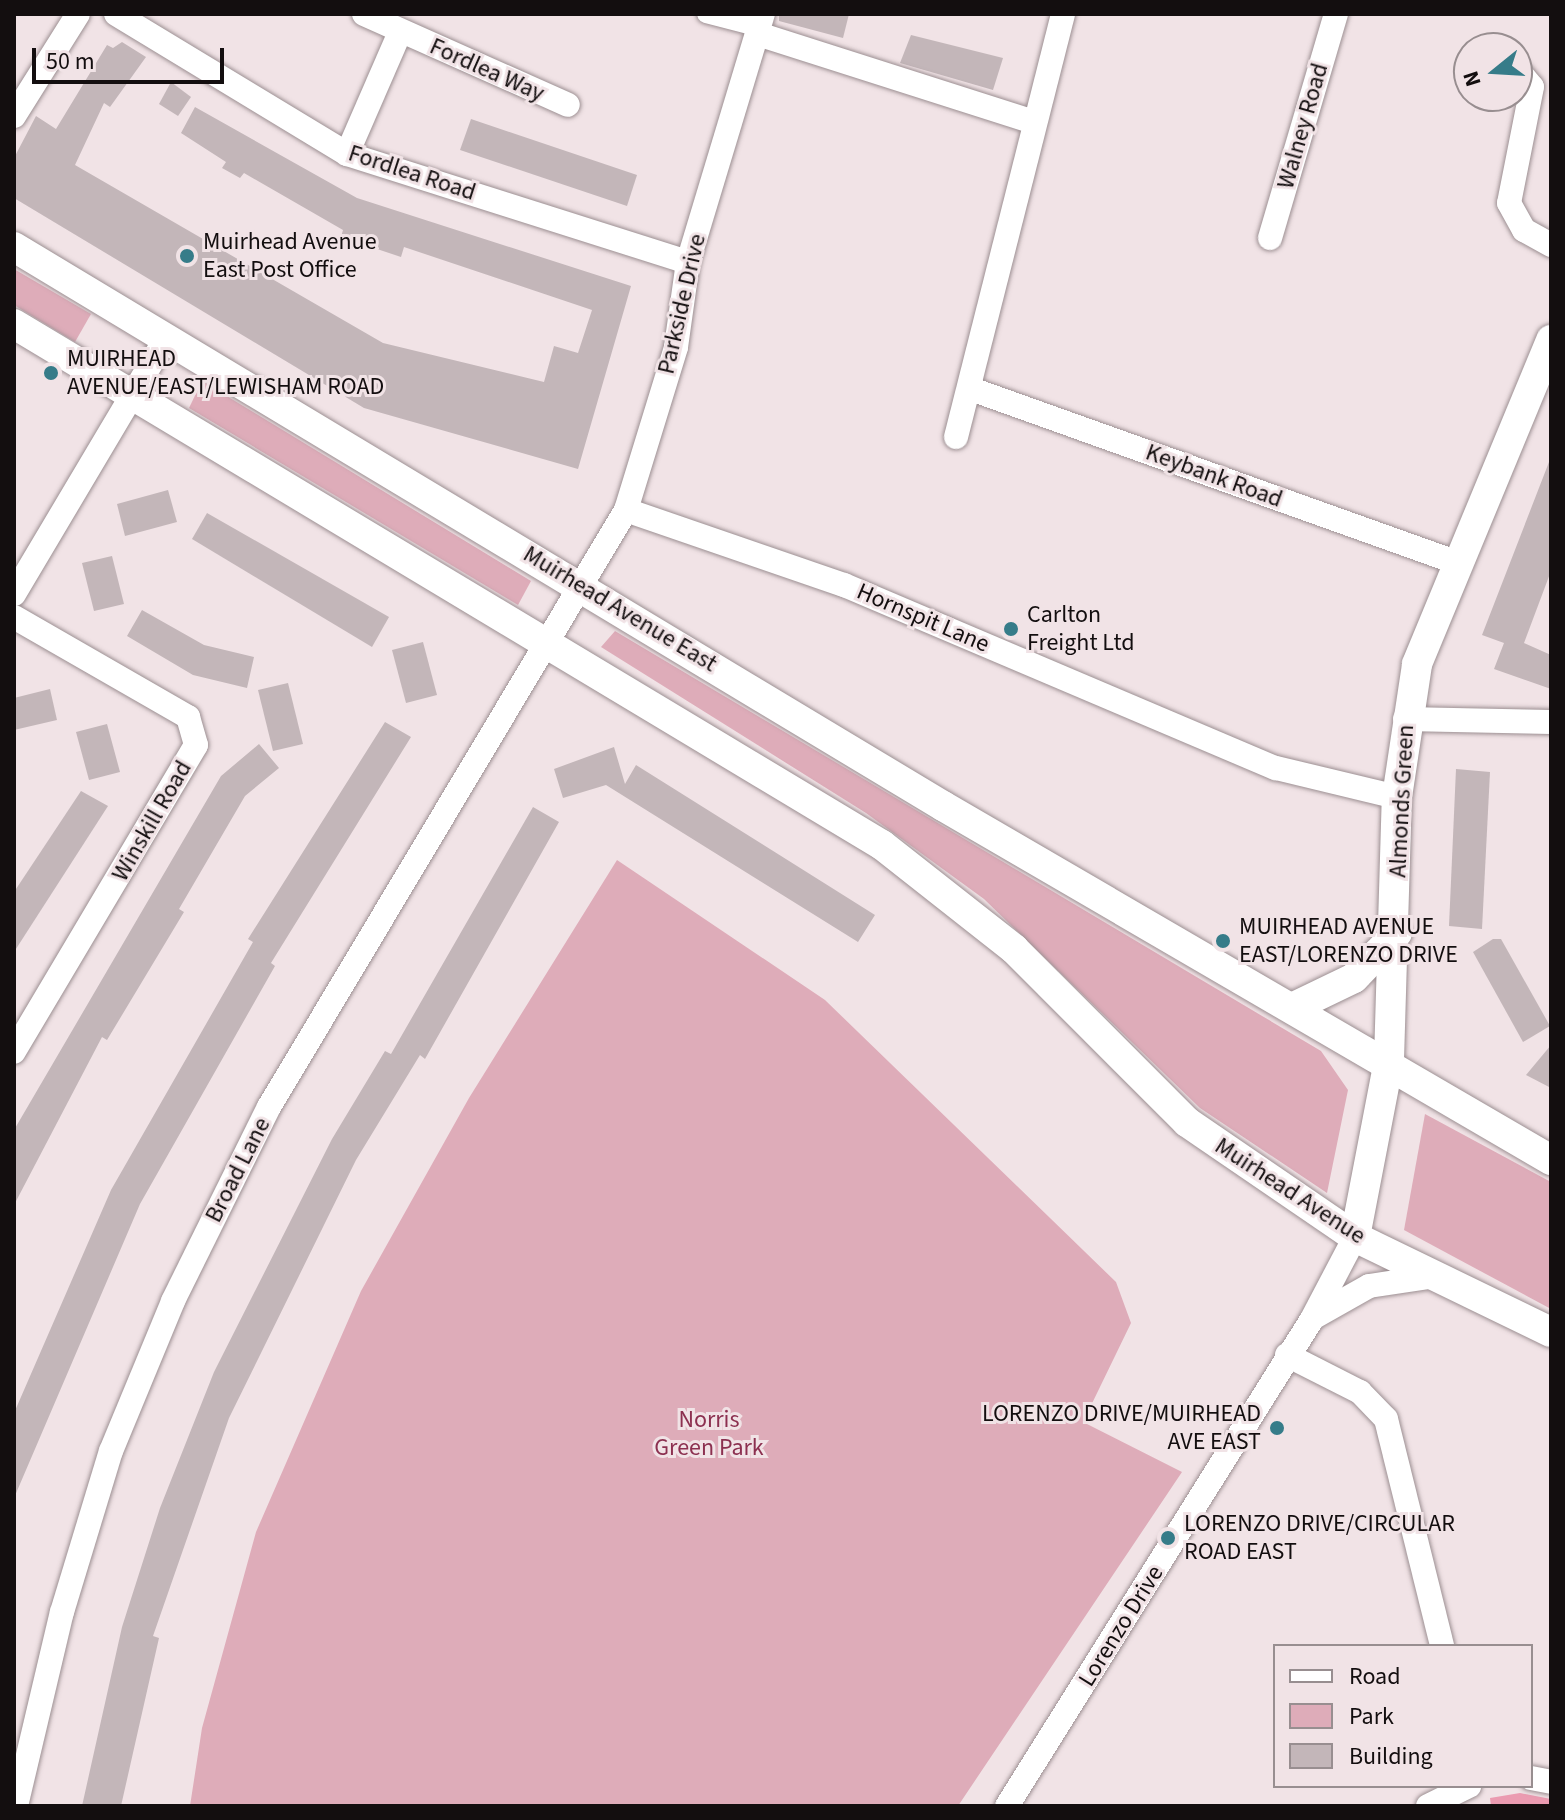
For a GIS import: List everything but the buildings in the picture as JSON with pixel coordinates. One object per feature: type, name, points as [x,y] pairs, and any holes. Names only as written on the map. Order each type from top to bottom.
[{"type":"street","points":[[14,116],[78,14]]},
{"type":"street","name":"Fordlea Road","points":[[116,14],[347,154],[688,262]]},
{"type":"street","name":"Fordlea Way","points":[[364,14],[568,105]]},
{"type":"street","points":[[706,14],[760,25],[1031,121]]},
{"type":"street","points":[[956,437],[971,389],[1031,121],[1063,14]]},
{"type":"street","name":"Walney Road","points":[[1270,238],[1335,14]]},
{"type":"street","name":"Parkside Drive","points":[[585,588],[626,510],[676,347],[688,262],[760,25]]},
{"type":"street","points":[[347,154],[400,32]]},
{"type":"street","points":[[1527,112],[1509,203],[1524,230],[1551,245]]},
{"type":"street","name":"Muirhead Avenue East","points":[[14,247],[943,806],[1296,1006]]},
{"type":"street","points":[[14,324],[549,646]]},
{"type":"street","points":[[14,594],[166,338]]},
{"type":"street","name":"Almonds Green","points":[[1355,1237],[1389,1060],[1397,933],[1397,797],[1405,719],[1417,664],[1547,357]]},
{"type":"street","name":"Keybank Road","points":[[971,389],[1458,563]]},
{"type":"street","name":"Hornspit Lane","points":[[626,510],[844,585],[1276,768],[1397,797]]},
{"type":"street","name":"Broad Lane","points":[[16,1806],[62,1612],[111,1451],[173,1301],[269,1107],[585,588]]},
{"type":"street","name":"Winskill Road","points":[[14,617],[188,717],[196,745],[14,1052]]},
{"type":"street","name":"Muirhead Avenue","points":[[549,646],[882,845],[954,896],[1129,1070],[1187,1122],[1355,1237],[1445,1277],[1551,1332]]},
{"type":"street","points":[[1405,719],[1551,722]]},
{"type":"street","points":[[1296,1006],[1354,978],[1397,933]]},
{"type":"street","points":[[1296,1006],[1551,1160]]},
{"type":"street","name":"Lorenzo Drive","points":[[1007,1806],[1312,1319],[1355,1237]]},
{"type":"street","points":[[1312,1319],[1369,1286],[1445,1277]]},
{"type":"street","points":[[1287,1355],[1360,1392],[1386,1419],[1442,1644]]},
{"type":"street","points":[[1428,1806],[1465,1788]]},
{"type":"green space","points":[[14,269],[91,314],[75,342],[14,305]]},
{"type":"green space","points":[[202,381],[531,581],[518,605],[189,408]]},
{"type":"green space","points":[[615,631],[1321,1051],[1348,1090],[1327,1193],[1200,1108],[984,899],[866,813],[601,647]]},
{"type":"green space","name":"Norris Green Park","points":[[617,860],[825,1000],[1116,1282],[1131,1323],[1083,1422],[1182,1472],[958,1806],[190,1806],[202,1728],[256,1532],[361,1291],[469,1098]]},
{"type":"green space","points":[[1425,1114],[1551,1182],[1551,1309],[1404,1230]]},
{"type":"shaded area","points":[[1520,1793],[1551,1799],[1551,1806],[1491,1806],[1490,1798]]},
{"type":"place","name":"Muirhead Avenue East Post Office","points":[[187,256]]},
{"type":"place","name":"MUIRHEAD AVENUE/EAST/LEWISHAM ROAD","points":[[51,373]]},
{"type":"place","name":"Carlton Freight Ltd","points":[[1011,629]]},
{"type":"place","name":"MUIRHEAD AVENUE EAST/LORENZO DRIVE","points":[[1223,941]]},
{"type":"place","name":"LORENZO DRIVE/MUIRHEAD AVE EAST","points":[[1277,1428]]},
{"type":"place","name":"LORENZO DRIVE/CIRCULAR ROAD EAST","points":[[1168,1538]]}]
